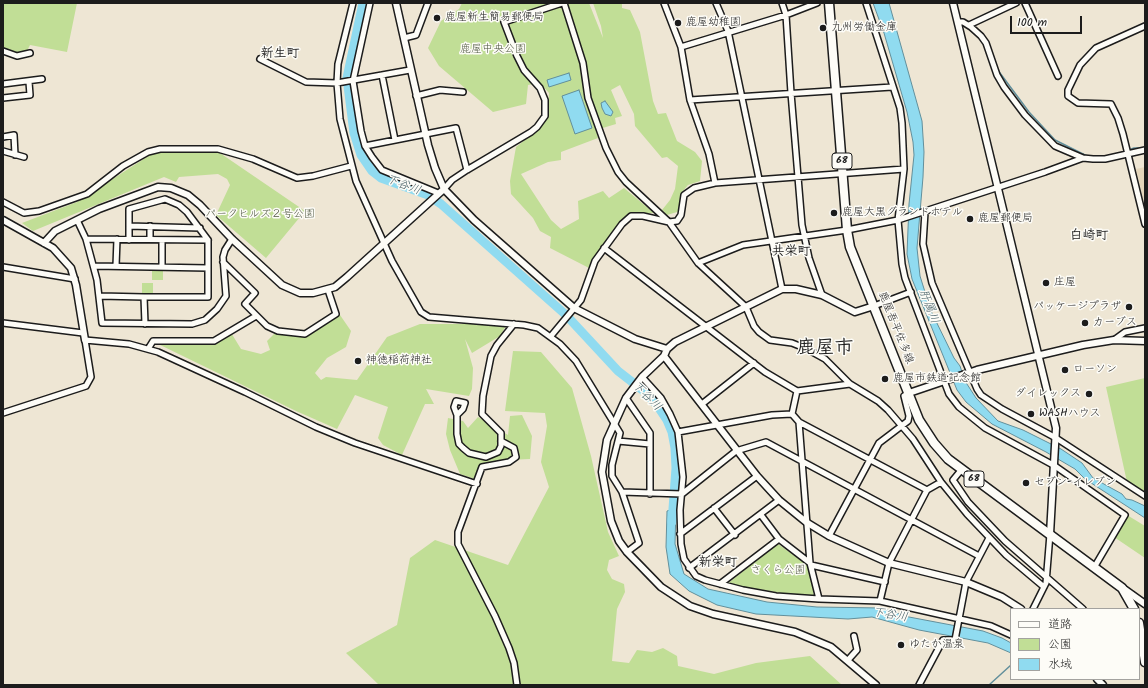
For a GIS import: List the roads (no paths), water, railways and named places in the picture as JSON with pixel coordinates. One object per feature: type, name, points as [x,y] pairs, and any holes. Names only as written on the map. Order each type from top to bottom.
[{"type":"main road","name":"鹿屋吾平佐多線","points":[[829,3],[847,230],[850,247],[910,393],[919,420],[934,442],[948,458],[1095,566],[1122,588],[1133,608]]},
{"type":"main road","points":[[1140,629],[1145,662]]},
{"type":"street","points":[[353,3],[338,64],[340,119],[352,166],[384,244],[421,312],[429,317],[514,324],[538,328],[551,336],[576,361],[620,433],[612,465],[612,476],[622,492],[639,543],[627,552]]},
{"type":"street","points":[[370,3],[353,81],[361,131],[366,146],[372,158],[382,170],[437,194]]},
{"type":"street","points":[[396,3],[425,134],[435,168],[444,188],[474,220],[572,310],[635,339],[667,349]]},
{"type":"street","points":[[404,38],[416,35],[428,3]]},
{"type":"street","points":[[44,243],[55,231],[99,209],[150,190],[165,187],[178,190],[188,195],[282,286],[300,293],[313,293],[328,290],[347,277],[437,194],[467,170],[537,127],[545,116],[545,100],[540,88],[524,70],[504,22],[563,3],[583,63],[588,98],[606,148],[618,172],[626,182],[669,222],[698,263],[746,307],[754,326],[759,332],[770,340],[792,343],[825,359],[850,384],[878,401],[913,438],[941,482],[989,538],[1006,555],[1044,587]]},
{"type":"street","points":[[664,3],[680,47],[690,100],[709,154],[715,183]]},
{"type":"street","points":[[716,3],[728,31],[782,289]]},
{"type":"street","points":[[782,3],[786,15],[791,93],[804,237],[822,295]]},
{"type":"street","points":[[680,47],[728,31],[786,15],[817,3]]},
{"type":"street","points":[[866,3],[900,108],[902,123],[904,169],[899,220],[899,251],[905,278],[949,394],[959,407],[971,418],[1007,442],[1054,466],[1125,515],[1095,566]]},
{"type":"street","points":[[953,3],[1038,357],[1052,408],[1056,440],[1046,579],[1044,587],[1034,608]]},
{"type":"street","points":[[969,25],[1016,3]]},
{"type":"street","points":[[1025,3],[1058,76]]},
{"type":"street","points":[[958,22],[963,22],[969,25],[981,36],[986,43],[997,75],[1025,115],[1055,146],[1083,158],[1106,159],[1145,150]]},
{"type":"street","points":[[1145,26],[1096,48],[1080,65],[1068,90],[1068,96],[1078,103],[1111,104],[1118,118],[1145,224]]},
{"type":"street","points":[[3,51],[17,56],[30,53]]},
{"type":"street","points":[[260,59],[306,82],[338,83],[410,70]]},
{"type":"street","points":[[382,75],[395,140]]},
{"type":"street","points":[[3,84],[29,82],[42,79]]},
{"type":"street","points":[[3,98],[30,95],[29,82]]},
{"type":"street","points":[[690,100],[791,93],[836,92],[892,87]]},
{"type":"street","points":[[416,96],[440,90],[463,92]]},
{"type":"street","points":[[366,146],[456,128],[467,170]]},
{"type":"street","points":[[3,137],[14,135],[15,155]]},
{"type":"street","points":[[3,202],[24,213],[39,211],[86,194],[123,166],[148,152],[160,149],[218,149],[253,160],[297,178],[313,176],[352,166]]},
{"type":"street","points":[[3,151],[24,157]]},
{"type":"street","points":[[698,263],[743,245],[804,237],[899,220],[998,188],[1083,158]]},
{"type":"street","points":[[551,336],[581,300],[595,261],[622,224],[631,216],[643,216],[673,223],[679,219],[681,215],[684,195],[689,190],[715,183],[759,178],[904,169]]},
{"type":"street","points":[[100,296],[208,297],[208,240],[200,228],[179,205],[165,199],[128,209],[129,240]]},
{"type":"street","points":[[923,212],[923,234],[929,271],[968,373],[977,389],[990,401],[1056,440],[1145,496]]},
{"type":"street","points":[[3,220],[53,248],[71,268],[75,279],[91,378],[86,386],[3,413]]},
{"type":"street","points":[[77,220],[86,239],[94,266],[100,296],[102,323],[192,324],[205,320],[217,309],[226,296],[223,262],[225,250],[232,239]]},
{"type":"street","points":[[128,226],[200,228]]},
{"type":"street","points":[[150,226],[150,239]]},
{"type":"street","points":[[86,239],[208,240]]},
{"type":"street","points":[[116,266],[117,239]]},
{"type":"street","points":[[162,240],[162,267]]},
{"type":"street","points":[[604,248],[705,327],[778,380],[797,391],[850,384]]},
{"type":"street","points":[[223,262],[255,293],[245,304],[268,326],[278,331],[305,334],[336,314],[328,290]]},
{"type":"street","points":[[94,266],[208,268]]},
{"type":"street","points":[[3,267],[75,279]]},
{"type":"street","points":[[876,685],[848,660],[830,647],[795,632],[713,614],[690,606],[661,587],[627,552],[619,541],[611,521],[603,483],[603,460],[607,440],[626,398],[640,379],[664,356],[667,349],[679,339],[782,289],[796,288],[822,295],[855,312],[911,292]]},
{"type":"street","points":[[144,297],[145,324]]},
{"type":"street","points":[[148,349],[153,341],[214,341],[256,316]]},
{"type":"street","points":[[3,327],[3,323],[83,333]]},
{"type":"street","points":[[457,415],[459,444],[469,453],[486,457],[494,455],[501,446],[499,430],[482,414],[483,396],[490,356],[514,324]]},
{"type":"street","points":[[1114,340],[1120,334],[1145,328]]},
{"type":"street","points":[[1135,330],[1135,340]]},
{"type":"street","points":[[85,340],[129,344],[148,349],[355,444],[477,484]]},
{"type":"street","points":[[829,536],[879,443],[903,426],[909,416],[904,396],[944,380],[968,373],[1083,345],[1114,340],[1145,341]]},
{"type":"street","points":[[664,356],[702,404],[736,451],[757,476],[779,500],[806,522],[829,536],[889,563],[966,582],[1002,597],[1019,608]]},
{"type":"street","points":[[702,404],[754,363]]},
{"type":"street","points":[[640,379],[661,398],[678,432],[683,477],[680,534],[684,560],[689,568],[701,578],[720,584],[776,596],[819,600],[880,601],[991,626],[1010,635]]},
{"type":"street","points":[[792,414],[797,391]]},
{"type":"street","points":[[626,398],[650,433],[650,494]]},
{"type":"street","points":[[678,432],[772,415],[792,414]]},
{"type":"street","points":[[792,414],[799,422],[927,490]]},
{"type":"street","points":[[799,422],[810,564],[819,600]]},
{"type":"street","points":[[501,441],[514,448],[516,457],[509,462],[482,467],[458,532],[458,544],[496,616],[514,664],[517,685]]},
{"type":"street","points":[[618,441],[650,444]]},
{"type":"street","points":[[622,492],[682,494],[736,451],[766,442],[854,491],[979,556]]},
{"type":"street","points":[[962,469],[953,480],[968,502],[1005,541],[1046,579],[1081,608]]},
{"type":"street","points":[[680,534],[757,476]]},
{"type":"street","points":[[880,601],[889,563],[927,490],[941,482]]},
{"type":"street","points":[[689,568],[735,535],[779,500]]},
{"type":"street","points":[[714,508],[735,535]]},
{"type":"street","points":[[761,515],[779,539],[810,564],[885,582]]},
{"type":"street","points":[[919,685],[943,640],[955,640],[966,582],[989,538]]},
{"type":"street","points":[[720,584],[779,539]]},
{"type":"street","points":[[1122,588],[1145,604]]},
{"type":"street","points":[[848,660],[857,650],[854,636]]},
{"type":"water","name":"肝属川","points":[[873,3],[889,3],[922,121],[924,152],[917,248],[920,276],[931,311],[954,358],[960,366],[965,381],[976,398],[998,421],[1023,430],[1061,449],[1082,463],[1093,478],[1122,494],[1126,499],[1145,506],[1145,518],[1085,479],[1075,469],[992,424],[966,402],[957,390],[912,279],[907,254],[909,204],[914,155],[913,142],[907,112],[884,33]]},
{"type":"water","points":[[569,73],[571,80],[549,87],[547,80]]},
{"type":"water","points":[[579,90],[592,128],[575,134],[562,96]]},
{"type":"water","points":[[605,101],[613,112],[611,116],[605,114],[602,108],[601,103]]},
{"type":"water","points":[[676,508],[675,544],[684,574],[708,589],[767,602],[817,607],[881,608],[909,617],[983,631],[1010,642],[1010,653],[988,643],[919,630],[872,617],[848,619],[756,614],[717,605],[689,591],[670,574],[666,547],[667,511]]},
{"type":"waterway","name":"下谷川","points":[[363,3],[347,78],[354,133],[361,155],[372,171],[381,178],[428,195],[441,204],[566,315],[618,371],[645,392],[657,405],[667,420],[672,432],[675,448],[676,468],[672,522]]},
{"type":"waterway","points":[[991,50],[995,63]]},
{"type":"waterway","points":[[997,69],[1029,112],[1055,140],[1087,156]]},
{"type":"waterway","points":[[1118,154],[1134,148],[1143,148]]},
{"type":"waterway","points":[[989,685],[1010,666]]},
{"type":"place","name":"鹿屋新生簡易郵便局","points":[[437,18]]},
{"type":"place","name":"鹿屋幼稚園","points":[[678,23]]},
{"type":"place","name":"九州労働金庫","points":[[823,28]]},
{"type":"place","name":"鹿屋大黒グランドホテル","points":[[834,213]]},
{"type":"place","name":"鹿屋郵便局","points":[[970,219]]},
{"type":"place","name":"庄屋","points":[[1046,283]]},
{"type":"place","name":"パッケージプラザ","points":[[1129,307]]},
{"type":"place","name":"カーブス","points":[[1085,323]]},
{"type":"place","name":"神徳稲荷神社","points":[[358,361]]},
{"type":"place","name":"ローソン","points":[[1065,370]]},
{"type":"place","name":"鹿屋市鉄道記念館","points":[[885,379]]},
{"type":"place","name":"ダイレックス","points":[[1089,394]]},
{"type":"place","name":"WASHハウス","points":[[1031,414]]},
{"type":"place","name":"セブン-イレブン","points":[[1026,483]]},
{"type":"place","name":"ゆたか温泉","points":[[901,645]]},
{"type":"district","name":"新生町","points":[[280,55]]},
{"type":"district","name":"白崎町","points":[[1089,237]]},
{"type":"district","name":"共栄町","points":[[791,253]]},
{"type":"district","name":"鹿屋市","points":[[825,350]]},
{"type":"district","name":"新栄町","points":[[718,564]]},
{"type":"park label","name":"鹿屋中央公園","points":[[493,50]]},
{"type":"park label","name":"パークヒルズ２号公園","points":[[260,215]]},
{"type":"park label","name":"さくら公園","points":[[778,571]]}]
